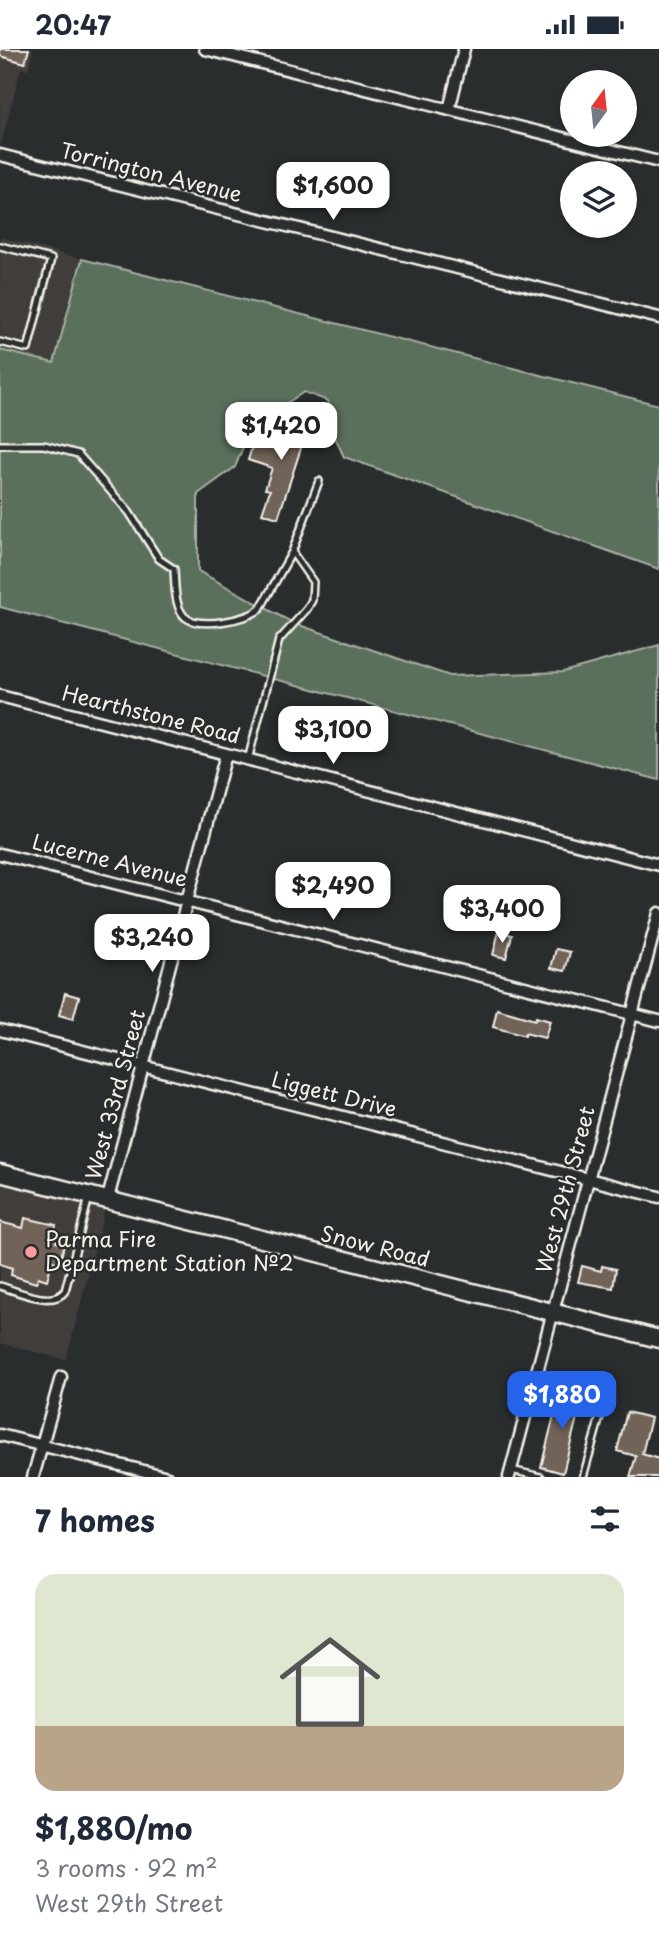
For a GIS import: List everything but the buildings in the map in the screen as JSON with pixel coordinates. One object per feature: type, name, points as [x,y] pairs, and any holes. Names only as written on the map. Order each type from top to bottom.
[{"type":"main road","name":"Snow Road","points":[[0,1173],[659,1339]]},
{"type":"street","points":[[205,49],[659,162]]},
{"type":"street","points":[[449,110],[464,49]]},
{"type":"street","name":"Torrington Avenue","points":[[0,155],[659,319]]},
{"type":"street","name":"Hearthstone Road","points":[[0,696],[659,865]]},
{"type":"street","name":"West 33rd Street","points":[[107,1202],[226,754]]},
{"type":"street","name":"Lucerne Avenue","points":[[0,854],[659,1021]]},
{"type":"street","name":"West 29th Street","points":[[510,1473],[659,913]]},
{"type":"street","name":"Liggett Drive","points":[[0,1030],[659,1197]]},
{"type":"street","points":[[33,1477],[61,1377]]},
{"type":"street","points":[[0,1435],[168,1477]]},
{"type":"lane","points":[[0,246],[51,259],[28,349],[0,342]]},
{"type":"lane","points":[[0,445],[44,445],[72,452],[83,459],[129,512],[159,559],[173,569],[178,604],[182,614],[190,620],[231,621],[252,616],[260,610],[292,552],[319,481]]},
{"type":"lane","points":[[248,760],[278,640],[312,600],[313,582],[292,552]]},
{"type":"lane","points":[[0,1286],[45,1298],[61,1297],[89,1197]]},
{"type":"lane","points":[[583,1477],[602,1410]]},
{"type":"lane","points":[[510,1473],[541,1477]]},
{"type":"shaded area","points":[[0,49],[33,49],[28,70],[21,68],[0,148]]},
{"type":"shaded area","points":[[0,237],[82,259],[54,364],[0,350]]},
{"type":"shaded area","points":[[0,1173],[107,1202],[66,1360],[0,1343]]},
{"type":"green space","points":[[82,259],[659,405],[659,569],[344,457],[334,435],[328,401],[304,392],[252,425],[235,467],[198,494],[198,571],[293,623],[450,676],[563,672],[659,645],[659,780],[0,607],[0,350],[54,363]]},
{"type":"place","name":"Parma Fire Department Station №2","points":[[31,1252]]}]
